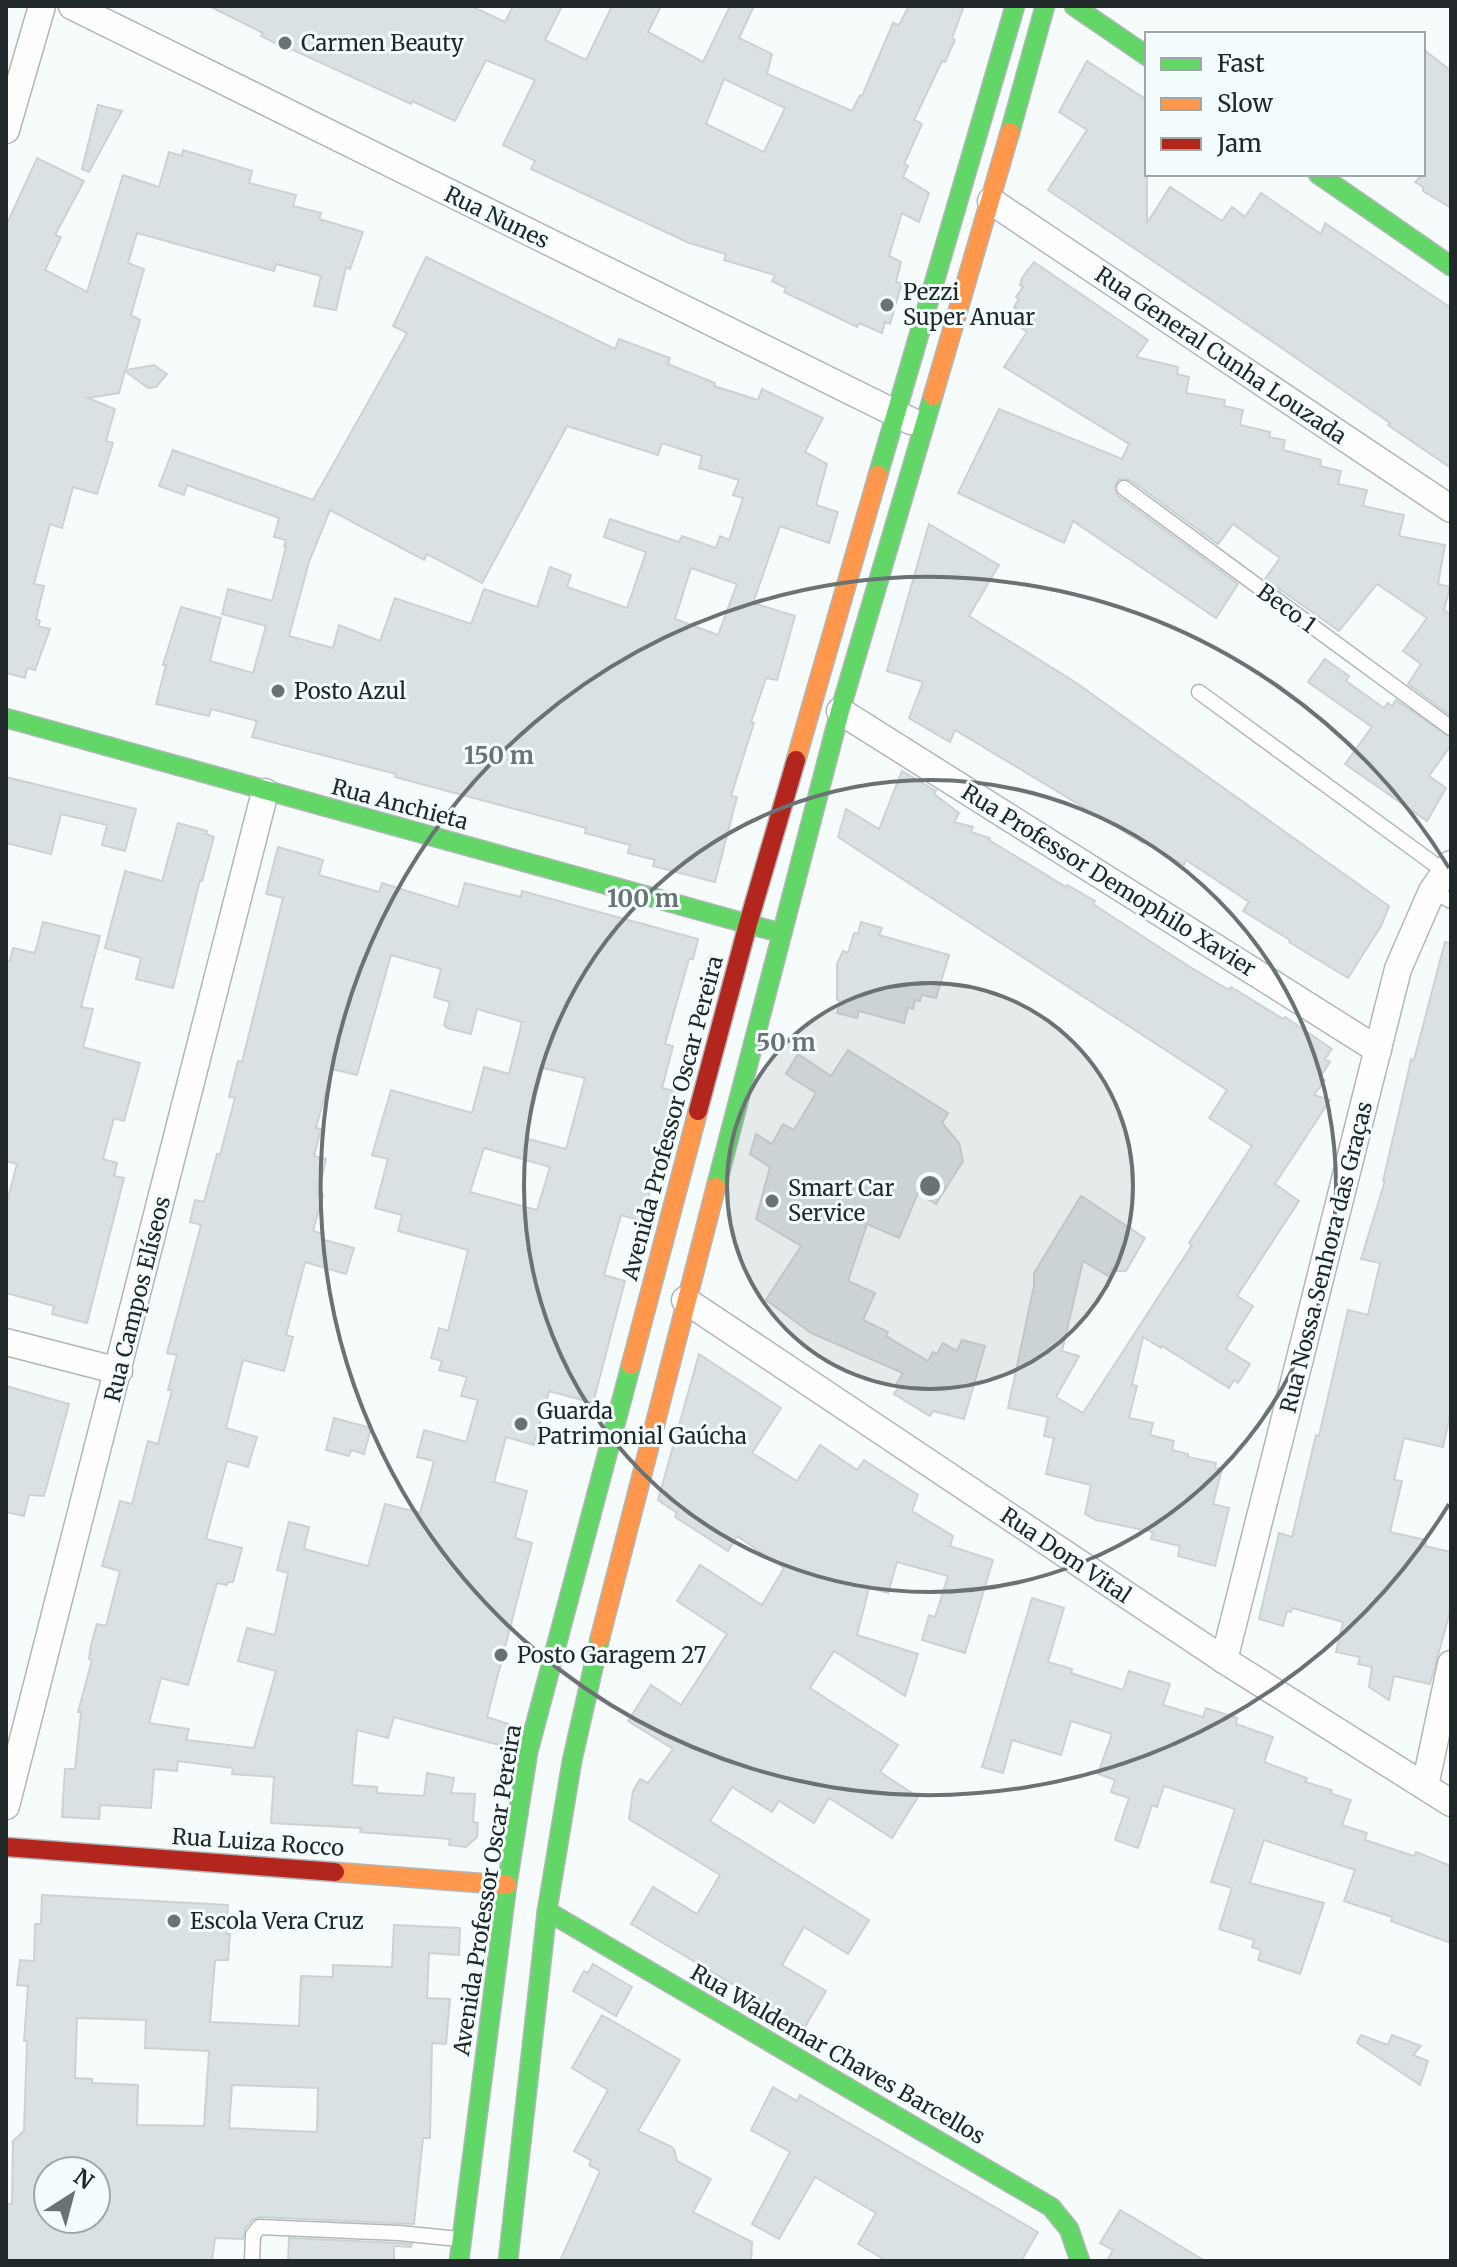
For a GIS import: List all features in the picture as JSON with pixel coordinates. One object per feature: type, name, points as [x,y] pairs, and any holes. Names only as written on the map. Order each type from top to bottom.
[{"type":"main road","name":"Avenida Professor Oscar Pereira","points":[[459,2261],[507,1885],[528,1752],[748,924],[1015,6]]},
{"type":"main road","points":[[508,2261],[547,1911],[572,1761],[600,1636],[840,711],[991,201],[1045,6]]},
{"type":"main road","points":[[1074,6],[1145,55]]},
{"type":"main road","points":[[1321,176],[1451,266]]},
{"type":"main road","name":"Rua Anchieta","points":[[6,718],[781,933]]},
{"type":"main road","name":"Rua Luiza Rocco","points":[[6,1847],[507,1885]]},
{"type":"main road","name":"Rua Waldemar Chaves Barcellos","points":[[547,1911],[1051,2207],[1069,2229],[1080,2261]]},
{"type":"street","points":[[6,130],[42,6]]},
{"type":"street","name":"Rua Nunes","points":[[72,6],[923,427]]},
{"type":"street","name":"Rua General Cunha Louzada","points":[[991,201],[1451,509]]},
{"type":"street","name":"Rua Professor Demophilo Xavier","points":[[840,711],[1378,1050]]},
{"type":"street","name":"Rua Campos Elíseos","points":[[6,1806],[265,792]]},
{"type":"street","name":"Rua Nossa Senhora das Graças","points":[[1224,1660],[1398,969],[1445,882]]},
{"type":"street","name":"Rua Dom Vital","points":[[685,1300],[1224,1660],[1451,1803]]},
{"type":"street","points":[[6,1342],[119,1371]]},
{"type":"street","points":[[1425,1786],[1451,1664]]},
{"type":"lane","name":"Beco 1","points":[[1124,488],[1451,728]]},
{"type":"lane","points":[[1199,692],[1445,882]]},
{"type":"lane","points":[[252,2260],[253,2235],[259,2227],[462,2239]]},
{"type":"building","points":[[209,6],[471,6],[505,22],[513,6],[562,6],[545,40],[586,60],[612,6],[661,6],[648,32],[703,62],[730,6],[754,6],[739,38],[772,54],[767,74],[852,111],[862,96],[893,23],[899,25],[909,6],[964,6],[952,38],[955,40],[914,120],[922,124],[904,164],[908,166],[903,177],[929,193],[919,222],[902,213],[889,256],[901,262],[896,282],[902,283],[890,324],[885,322],[882,333],[859,323],[857,327],[784,292],[786,288],[772,281],[775,275],[724,260],[726,254],[689,243],[531,169],[535,161],[503,145],[535,80],[486,60],[455,121],[290,51],[261,36],[263,33]],"holes":[[[724,79],[785,108],[764,152],[706,124]]]},
{"type":"building","points":[[1425,51],[1451,71],[1451,208],[1423,191],[1423,187],[1415,182],[1425,176]]},
{"type":"building","points":[[1087,61],[1145,99],[1147,223],[1170,187],[1222,221],[1232,207],[1245,217],[1261,193],[1321,234],[1325,223],[1451,308],[1451,468],[1276,344],[1048,190],[1087,130],[1059,112]]},
{"type":"building","points":[[98,105],[122,111],[89,172],[82,169]]},
{"type":"building","points":[[183,150],[252,171],[249,183],[296,195],[293,206],[321,213],[319,219],[363,232],[350,269],[346,267],[336,310],[314,306],[321,276],[276,264],[274,271],[137,233],[128,263],[144,269],[131,315],[140,320],[126,370],[154,365],[167,374],[156,387],[148,388],[125,371],[119,393],[88,398],[115,409],[106,441],[113,443],[97,494],[73,487],[62,528],[50,524],[34,584],[44,586],[36,619],[40,621],[38,626],[50,629],[35,670],[27,668],[25,678],[6,673],[6,226],[37,158],[84,181],[55,235],[61,237],[45,270],[87,292],[123,175],[159,187],[169,152],[182,156]]},
{"type":"building","points":[[426,257],[615,349],[619,339],[670,358],[668,364],[715,383],[714,386],[758,400],[762,389],[823,418],[805,452],[827,464],[816,505],[838,512],[829,543],[780,526],[753,603],[795,616],[777,680],[766,678],[751,722],[754,723],[731,796],[737,797],[715,882],[653,866],[655,860],[628,853],[630,845],[585,833],[586,828],[252,737],[257,721],[211,709],[209,716],[156,704],[166,665],[163,665],[181,607],[221,618],[210,661],[253,673],[266,626],[222,614],[228,589],[272,601],[286,547],[286,540],[274,537],[279,518],[187,485],[184,495],[159,486],[173,450],[313,500],[407,333],[393,326]],"holes":[[[567,426],[658,455],[662,443],[702,456],[699,468],[739,480],[733,495],[743,498],[729,540],[720,536],[716,548],[682,536],[679,542],[610,519],[604,537],[646,552],[627,608],[567,587],[571,575],[550,567],[537,607],[484,589],[471,624],[395,598],[380,641],[339,625],[333,648],[289,636],[309,562],[330,510],[424,560],[427,554],[482,583]],[[691,568],[737,584],[718,635],[675,619]]]},
{"type":"building","points":[[1034,262],[1148,340],[1136,357],[1178,367],[1177,374],[1189,377],[1186,393],[1225,400],[1224,406],[1243,410],[1240,425],[1270,432],[1269,437],[1285,440],[1283,450],[1321,460],[1320,466],[1341,471],[1338,484],[1367,490],[1363,506],[1404,515],[1399,536],[1445,545],[1438,584],[1450,587],[1444,610],[1451,615],[1451,716],[1408,684],[1421,664],[1403,651],[1427,618],[1377,584],[1339,631],[1265,579],[1280,558],[1233,524],[1218,544],[1130,480],[1119,479],[1114,488],[1118,496],[1238,584],[1216,618],[1073,521],[1064,543],[958,493],[999,409],[1122,459],[1129,444],[1004,367],[1027,332],[1010,320],[1017,310],[1014,307],[1023,287],[1020,285],[1022,278]]},
{"type":"building","points":[[929,524],[999,565],[969,616],[1075,682],[1389,906],[1381,926],[1348,978],[1243,911],[1249,902],[1186,860],[1184,865],[1145,841],[1143,843],[955,730],[950,742],[909,718],[923,682],[887,671]]},
{"type":"building","points":[[1325,659],[1349,676],[1346,681],[1384,708],[1388,703],[1392,706],[1396,700],[1451,738],[1451,745],[1429,776],[1446,788],[1427,821],[1345,764],[1372,727],[1308,682]]},
{"type":"building","points":[[902,771],[936,791],[934,794],[959,813],[954,822],[973,827],[971,832],[990,838],[1066,887],[1095,901],[1093,904],[1190,967],[1229,990],[1231,987],[1283,1019],[1285,1017],[1332,1049],[1325,1059],[1330,1062],[1320,1077],[1325,1080],[1314,1095],[1330,1100],[1275,1184],[1299,1201],[1237,1296],[1253,1306],[1226,1349],[1250,1364],[1238,1383],[1234,1380],[1229,1388],[1143,1337],[1132,1385],[1137,1386],[1129,1418],[1153,1423],[1150,1435],[1174,1441],[1172,1450],[1216,1463],[1215,1468],[1222,1469],[1213,1504],[1229,1508],[1215,1566],[1178,1556],[1180,1546],[1151,1539],[1153,1532],[1096,1520],[1085,1514],[1091,1485],[1046,1474],[1054,1438],[1044,1436],[1048,1417],[1008,1408],[1034,1286],[1034,1273],[1081,1196],[1145,1238],[1126,1271],[1112,1268],[1110,1277],[1083,1261],[1062,1351],[1079,1356],[1056,1397],[1083,1413],[1252,1146],[1209,1118],[1227,1090],[838,837],[846,809],[879,829]]},
{"type":"building","points":[[6,777],[136,809],[125,851],[102,845],[107,825],[61,814],[51,854],[6,843]]},
{"type":"building","points":[[178,823],[207,831],[206,834],[214,837],[173,988],[136,979],[141,958],[105,948],[125,871],[162,881]]},
{"type":"building","points":[[278,847],[323,860],[319,875],[379,892],[382,883],[458,907],[465,883],[521,897],[522,891],[698,939],[693,959],[689,959],[665,1044],[673,1046],[662,1088],[678,1092],[642,1221],[621,1215],[604,1275],[625,1281],[593,1403],[549,1391],[534,1445],[506,1437],[494,1482],[527,1491],[515,1538],[532,1543],[487,1717],[508,1724],[503,1746],[394,1717],[388,1738],[357,1730],[352,1785],[377,1787],[377,1793],[424,1796],[427,1773],[454,1778],[451,1793],[475,1794],[473,1822],[478,1823],[477,1837],[466,1847],[449,1845],[450,1839],[360,1832],[361,1828],[271,1823],[274,1777],[232,1774],[233,1768],[178,1761],[177,1771],[154,1769],[151,1808],[100,1805],[99,1819],[62,1817],[65,1769],[75,1769],[81,1712],[78,1712],[92,1660],[89,1659],[91,1645],[97,1624],[106,1626],[120,1571],[102,1566],[120,1501],[132,1504],[148,1441],[158,1444],[172,1390],[168,1390],[177,1355],[167,1353],[201,1225],[190,1222],[195,1200],[204,1202],[217,1154],[220,1155],[235,1098],[229,1097],[238,1061],[242,1062],[283,898],[266,894]],"holes":[[[391,955],[441,969],[434,997],[450,1002],[444,1025],[447,1028],[471,1034],[477,1009],[522,1022],[509,1074],[484,1067],[472,1113],[391,1090],[372,1155],[388,1159],[375,1208],[402,1215],[398,1231],[468,1250],[448,1331],[439,1328],[431,1358],[442,1361],[439,1370],[467,1377],[461,1396],[478,1400],[466,1442],[424,1430],[417,1457],[434,1461],[420,1513],[385,1504],[368,1566],[304,1549],[309,1527],[289,1522],[277,1570],[288,1573],[275,1635],[247,1628],[238,1661],[276,1671],[254,1748],[186,1740],[189,1729],[149,1723],[161,1678],[188,1685],[217,1583],[227,1585],[233,1582],[242,1548],[206,1539],[227,1461],[248,1467],[257,1437],[226,1428],[243,1360],[284,1371],[293,1337],[286,1335],[305,1262],[346,1274],[354,1248],[321,1239],[323,1234],[313,1231],[323,1195],[318,1194],[326,1159],[314,1156],[321,1129],[316,1128],[332,1069],[357,1075]],[[543,1068],[585,1078],[566,1149],[525,1138]],[[484,1148],[550,1167],[537,1210],[470,1192]]]},
{"type":"building","points":[[43,922],[100,936],[81,1007],[93,1009],[83,1047],[140,1063],[124,1121],[114,1118],[103,1159],[117,1163],[114,1176],[124,1178],[87,1323],[52,1314],[54,1306],[6,1293],[6,1206],[17,1164],[6,1161],[6,960],[10,961],[13,948],[35,953]]},
{"type":"building","points":[[861,922],[882,928],[879,935],[949,955],[936,998],[922,995],[920,1001],[915,1000],[913,1009],[908,1007],[904,1023],[859,1011],[857,1018],[837,1013],[840,1001],[837,1000],[837,964],[843,951],[848,953]]},
{"type":"building","points":[[1445,942],[1451,943],[1451,1411],[1443,1447],[1404,1438],[1394,1480],[1402,1481],[1390,1532],[1426,1540],[1425,1546],[1451,1552],[1451,1608],[1430,1684],[1394,1676],[1389,1700],[1369,1687],[1372,1667],[1358,1664],[1360,1657],[1336,1652],[1343,1622],[1292,1608],[1291,1612],[1287,1611],[1283,1626],[1259,1619],[1279,1533],[1292,1537],[1348,1310],[1368,1315],[1380,1263],[1361,1259],[1385,1181],[1411,1059],[1414,1060]]},
{"type":"building","points":[[848,1050],[948,1113],[942,1123],[959,1143],[963,1161],[936,1204],[918,1193],[899,1238],[867,1224],[848,1281],[875,1293],[863,1320],[888,1332],[886,1336],[928,1361],[933,1352],[937,1354],[943,1343],[957,1351],[962,1340],[985,1346],[964,1419],[933,1411],[930,1416],[894,1394],[903,1373],[811,1333],[766,1300],[801,1246],[756,1219],[770,1167],[750,1154],[756,1134],[772,1144],[783,1124],[794,1130],[816,1093],[786,1074],[798,1054],[831,1076]]},
{"type":"building","points":[[699,1354],[781,1408],[752,1453],[797,1481],[820,1445],[857,1470],[864,1460],[918,1495],[912,1511],[953,1536],[950,1546],[993,1560],[965,1653],[922,1640],[929,1615],[935,1617],[948,1576],[897,1562],[888,1593],[869,1588],[857,1635],[918,1654],[905,1696],[834,1651],[810,1688],[898,1745],[880,1772],[918,1797],[892,1838],[829,1798],[814,1823],[779,1801],[772,1812],[732,1787],[710,1821],[869,1920],[848,1954],[804,1927],[782,1965],[826,1991],[805,2027],[631,1924],[653,1887],[697,1914],[720,1875],[629,1819],[633,1791],[640,1779],[648,1783],[673,1749],[628,1721],[651,1685],[681,1705],[727,1634],[677,1601],[700,1565],[762,1605],[784,1568],[737,1536],[728,1551],[675,1517],[677,1513],[658,1500]]},
{"type":"building","points":[[6,1386],[69,1404],[44,1496],[29,1495],[24,1516],[6,1512]]},
{"type":"building","points":[[334,1418],[371,1428],[364,1454],[351,1450],[349,1456],[326,1450]]},
{"type":"building","points":[[1032,1598],[1064,1608],[1048,1662],[1123,1690],[1129,1671],[1170,1684],[1163,1705],[1203,1717],[1206,1708],[1237,1718],[1236,1724],[1273,1737],[1264,1762],[1307,1778],[1305,1782],[1351,1800],[1342,1825],[1367,1833],[1365,1840],[1414,1856],[1416,1852],[1451,1866],[1451,1943],[1391,1921],[1392,1917],[1344,1901],[1355,1870],[1264,1840],[1250,1883],[1324,1903],[1300,1974],[1258,1960],[1261,1950],[1252,1947],[1254,1940],[1219,1929],[1232,1888],[1211,1882],[1235,1809],[1164,1786],[1157,1807],[1152,1805],[1138,1848],[1115,1840],[1129,1798],[1111,1792],[1115,1780],[1098,1774],[1112,1734],[1071,1721],[1061,1755],[1012,1740],[1003,1773],[982,1767]]},
{"type":"building","points":[[42,1895],[228,1905],[228,1960],[215,1960],[210,2022],[299,2026],[301,1976],[333,1977],[333,1965],[392,1967],[394,1925],[460,1928],[459,1955],[429,1953],[427,1998],[450,1999],[446,2044],[432,2043],[430,2138],[423,2138],[414,2224],[259,2217],[245,2229],[243,2239],[215,2238],[212,2261],[6,2261],[6,2204],[12,2204],[13,2141],[24,2131],[27,2041],[24,2041],[28,1986],[17,1985],[20,1960],[34,1961],[35,1924],[41,1924]],"holes":[[[77,2018],[146,2020],[145,2048],[209,2051],[204,2126],[137,2125],[138,2085],[92,2083],[92,2079],[75,2078]],[[232,2085],[318,2088],[317,2132],[229,2128]]]},
{"type":"building","points":[[593,1964],[632,1987],[616,2016],[573,1991],[584,1971],[588,1973]]},
{"type":"building","points":[[602,2015],[680,2060],[638,2131],[670,2146],[677,2161],[711,2179],[693,2212],[752,2242],[751,2261],[560,2261],[600,2171],[589,2165],[591,2160],[574,2151],[608,2090],[572,2068]]},
{"type":"building","points":[[1361,2035],[1388,2045],[1392,2035],[1421,2046],[1413,2055],[1428,2061],[1420,2085],[1357,2043]]},
{"type":"building","points":[[773,2087],[797,2101],[800,2095],[1038,2232],[1021,2261],[887,2261],[858,2244],[876,2213],[815,2177],[779,2239],[752,2224],[790,2152],[751,2130]]},
{"type":"building","points":[[1120,2210],[1205,2261],[1107,2261],[1113,2250],[1100,2243]]},
{"type":"building","points":[[289,2238],[412,2244],[411,2247],[394,2246],[394,2261],[288,2261]]},
{"type":"traffic: fast","points":[[878,475],[1015,6]]},
{"type":"traffic: fast","points":[[1010,132],[1045,6]]},
{"type":"traffic: fast","points":[[1074,6],[1145,55]]},
{"type":"traffic: fast","points":[[1321,176],[1451,266]]},
{"type":"traffic: fast","points":[[716,1187],[840,711],[933,396]]},
{"type":"traffic: fast","points":[[6,718],[770,930]]},
{"type":"traffic: fast","points":[[459,2261],[507,1885],[528,1752],[631,1365]]},
{"type":"traffic: fast","points":[[508,2261],[547,1911],[572,1761],[600,1638]]},
{"type":"traffic: fast","points":[[547,1911],[1051,2207],[1069,2229],[1080,2261]]},
{"type":"traffic: slow","points":[[933,396],[1010,132]]},
{"type":"traffic: slow","points":[[796,760],[878,475]]},
{"type":"traffic: slow","points":[[631,1365],[698,1111]]},
{"type":"traffic: slow","points":[[600,1638],[716,1187]]},
{"type":"traffic: slow","points":[[335,1872],[507,1885]]},
{"type":"traffic: jam","points":[[698,1111],[796,760]]},
{"type":"traffic: jam","points":[[6,1847],[335,1872]]},
{"type":"place","name":"Carmen Beauty","points":[[285,43]]},
{"type":"place","name":"Pezzi Super Anuar","points":[[887,305]]},
{"type":"place","name":"Posto Azul","points":[[278,691]]},
{"type":"place","name":"Smart Car Service","points":[[772,1201]]},
{"type":"place","name":"Guarda Patrimonial Gaúcha","points":[[521,1424]]},
{"type":"place","name":"Posto Garagem 27","points":[[501,1655]]},
{"type":"place","name":"Escola Vera Cruz","points":[[174,1921]]}]
